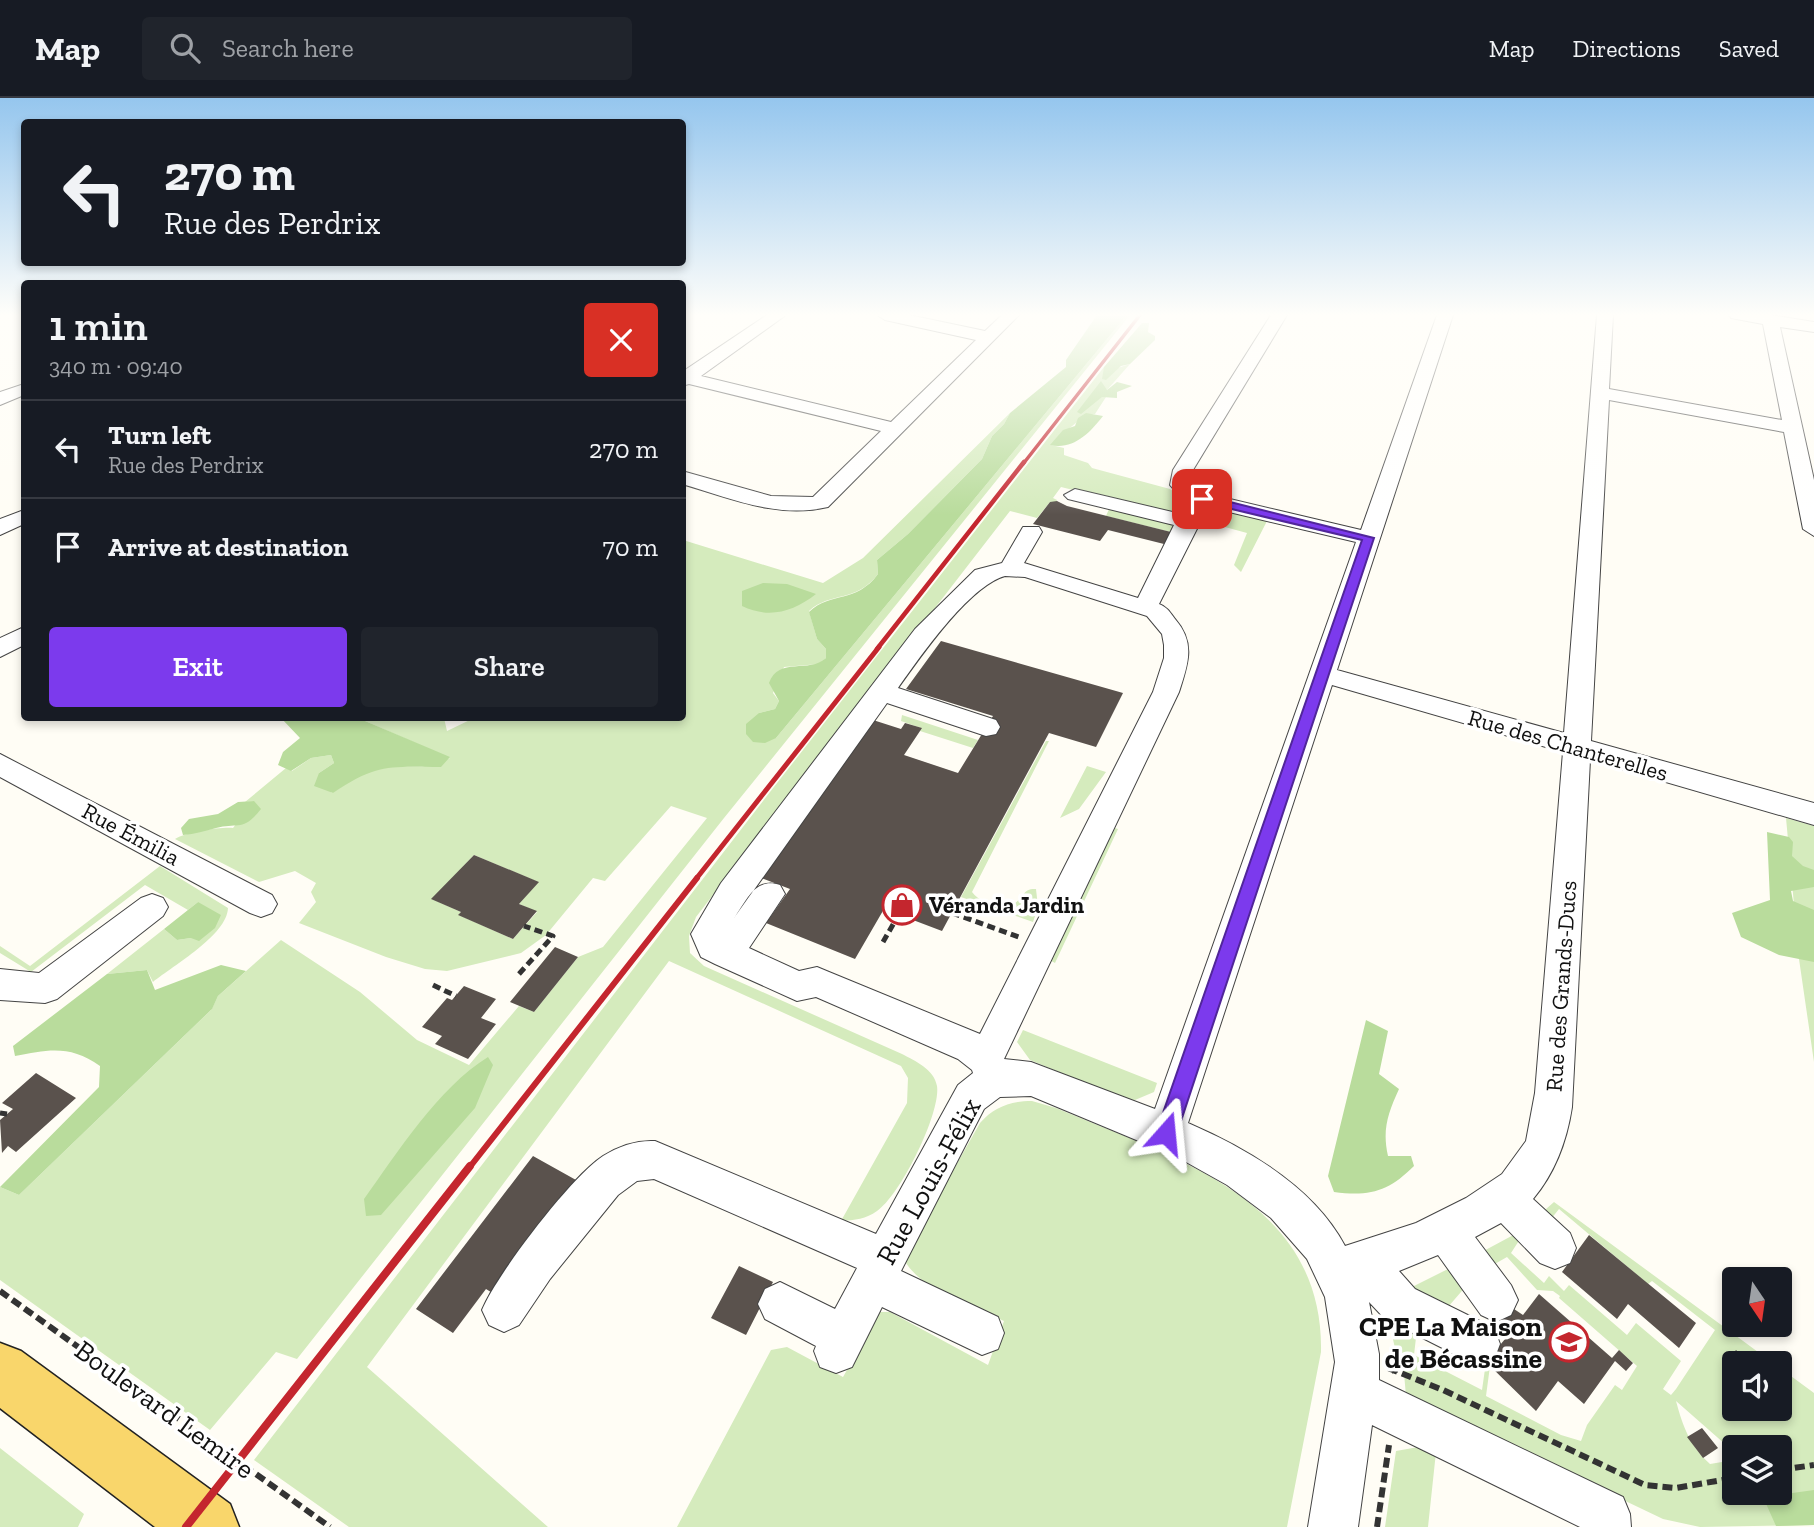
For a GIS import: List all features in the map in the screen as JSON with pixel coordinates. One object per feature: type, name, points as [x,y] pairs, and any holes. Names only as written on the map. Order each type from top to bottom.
[{"type":"main road","points":[[0,1372],[207,1527]]},
{"type":"street","points":[[699,382],[897,429]]},
{"type":"street","points":[[686,478],[788,506],[810,506],[829,496],[944,382]]},
{"type":"street","points":[[1238,382],[1181,476],[1183,489],[1202,499],[1368,538]]},
{"type":"street","points":[[1166,1133],[1422,382]]},
{"type":"street","name":"Rue des Grands-Ducs","points":[[1350,1267],[1444,1229],[1505,1196],[1528,1174],[1539,1156],[1552,1117],[1601,382]]},
{"type":"street","points":[[1783,382],[1814,529]]},
{"type":"street","points":[[0,399],[21,388]]},
{"type":"street","points":[[1600,393],[1793,428]]},
{"type":"street","points":[[1075,495],[1187,522]]},
{"type":"street","points":[[1146,606],[1187,522],[1202,499]]},
{"type":"street","points":[[0,528],[21,518]]},
{"type":"street","points":[[1011,569],[1016,554],[1031,532]]},
{"type":"street","points":[[1011,569],[1046,574],[1146,606],[1164,618],[1174,633],[1177,658],[1173,673],[1040,944],[991,1070],[954,1039],[829,986],[817,982],[797,986],[713,947],[709,941],[713,922],[738,883],[881,706],[924,634],[976,579],[995,571],[1011,569]]},
{"type":"street","points":[[0,649],[21,637]]},
{"type":"street","name":"Rue des Chanterelles","points":[[1322,674],[1814,814]]},
{"type":"street","points":[[881,706],[986,726]]},
{"type":"street","name":"Rue Émilia","points":[[0,764],[261,904]]},
{"type":"street","points":[[727,954],[769,894]]},
{"type":"street","points":[[0,984],[4,987],[46,988],[152,907]]},
{"type":"street","name":"Rue Louis-Félix","points":[[780,1304],[839,1344],[971,1097],[991,1070],[1012,1077],[1031,1079],[1166,1133],[1238,1168],[1290,1205],[1322,1243],[1350,1267]]},
{"type":"street","points":[[504,1310],[535,1264],[604,1181],[617,1169],[644,1159],[655,1160],[878,1269],[982,1333]]},
{"type":"street","points":[[1505,1196],[1525,1222],[1555,1248]]},
{"type":"street","points":[[1444,1229],[1496,1300]]},
{"type":"street","points":[[1350,1267],[1400,1304],[1478,1344]]},
{"type":"street","points":[[1333,1527],[1354,1392],[1356,1341],[1350,1267]]},
{"type":"street","points":[[1354,1392],[1606,1514],[1606,1527]]},
{"type":"path","points":[[952,913],[1040,944]]},
{"type":"path","points":[[883,942],[899,914]]},
{"type":"path","points":[[519,974],[553,936],[524,926]]},
{"type":"path","points":[[433,985],[456,996]]},
{"type":"path","name":"Boulevard Lemire","points":[[0,1291],[330,1527]]},
{"type":"path","points":[[1395,1371],[1443,1390],[1645,1485],[1657,1489],[1676,1488],[1722,1480]]},
{"type":"path","points":[[1377,1527],[1388,1453]]},
{"type":"path","points":[[1792,1468],[1814,1465]]},
{"type":"green space","points":[[1048,382],[1072,382],[776,738],[765,743],[753,742],[746,734],[746,724],[759,713],[775,709],[779,701],[769,683],[774,675],[787,667],[811,665],[826,658],[826,649],[817,639],[809,612],[826,601],[852,594],[870,583],[878,574],[877,560],[908,534],[982,459],[992,436],[1010,413]]},
{"type":"green space","points":[[1072,382],[1076,382],[724,818],[297,1359],[276,1352],[210,1430],[0,1280],[0,1187],[19,1195],[211,1010],[218,996],[281,940],[360,992],[417,1040],[469,1065],[519,1006],[534,1012],[578,957],[603,947],[707,818],[671,806],[605,881],[593,878],[546,935],[521,953],[447,971],[425,969],[386,957],[299,923],[316,902],[311,892],[316,883],[295,871],[259,882],[175,839],[187,834],[233,828],[254,801],[245,802],[286,768],[292,771],[311,758],[331,755],[334,763],[319,773],[332,793],[356,777],[385,766],[422,767],[450,758],[365,721],[445,721],[447,731],[468,721],[686,721],[686,541],[823,583],[863,558],[1010,413],[992,436],[982,459],[908,534],[877,560],[878,574],[870,583],[852,593],[817,605],[809,611],[817,639],[826,649],[826,658],[819,664],[784,667],[773,693],[779,701],[775,709],[759,713],[776,738]],"holes":[[[474,855],[538,882],[519,904],[537,912],[513,939],[459,915],[461,912],[432,899]]]},
{"type":"green space","points":[[1092,382],[1114,382],[1107,390],[1103,388],[1102,397],[1106,397],[1095,414],[1086,414],[1051,445],[1064,448],[1064,455],[1088,463],[1092,468],[1170,489],[1192,503],[1182,515],[1175,515],[1061,487],[1053,498],[1057,500],[1056,503],[1050,502],[1037,518],[1010,511],[696,917],[689,936],[690,953],[704,966],[902,1054],[923,1066],[932,1075],[937,1086],[933,1115],[917,1153],[897,1189],[869,1216],[841,1221],[907,1103],[908,1078],[901,1066],[669,961],[367,1367],[548,1527],[349,1527],[254,1460],[770,792]]},
{"type":"green space","points":[[1100,382],[1107,390],[1117,382],[1132,386],[1117,392],[1117,398],[1102,397],[1081,414],[1077,412]]},
{"type":"green space","points":[[1086,413],[1103,416],[1092,429],[1073,443],[1050,445],[1063,430],[1075,426],[1078,418]]},
{"type":"green space","points":[[1207,506],[1267,521],[1241,572],[1234,565],[1247,533],[1199,520]]},
{"type":"green space","points":[[1109,509],[1176,525],[1175,533],[1106,516]]},
{"type":"green space","points":[[763,583],[787,584],[816,594],[799,605],[780,612],[762,612],[742,606],[742,591]]},
{"type":"green space","points":[[902,715],[978,740],[973,748],[920,731],[921,728],[901,721]]},
{"type":"green space","points":[[284,721],[365,721],[450,757],[441,767],[396,767],[373,772],[333,793],[314,786],[319,773],[334,763],[331,755],[311,758],[291,771],[278,765],[283,752],[300,738]]},
{"type":"green space","points":[[1046,741],[1049,741],[972,892],[985,902],[1003,906],[1017,902],[1025,892],[1036,889],[1038,907],[1033,922],[961,897]]},
{"type":"green space","points":[[1087,766],[1106,772],[1079,809],[1060,818]]},
{"type":"green space","points":[[254,801],[261,809],[245,824],[183,835],[181,828],[189,819],[218,814],[238,802]]},
{"type":"green space","points":[[1786,818],[1814,826],[1814,1062],[1799,959]]},
{"type":"green space","points":[[1115,828],[1118,829],[1055,963],[1044,957]]},
{"type":"green space","points":[[1767,832],[1789,837],[1793,842],[1792,856],[1803,866],[1814,870],[1814,887],[1791,891],[1793,901],[1814,910],[1814,962],[1779,955],[1741,937],[1732,913],[1770,900]]},
{"type":"green space","points":[[160,866],[228,908],[219,929],[209,939],[153,982],[147,970],[107,974],[164,929],[177,940],[191,938],[198,902],[188,910],[145,885],[31,972],[0,953],[0,946],[30,966]]},
{"type":"green space","points":[[198,902],[221,915],[215,928],[199,941],[191,938],[177,940],[164,929]]},
{"type":"green space","points":[[221,965],[246,971],[218,996],[212,1009],[19,1195],[0,1187],[99,1087],[100,1066],[89,1059],[59,1050],[15,1056],[13,1046],[107,974],[147,970],[155,990]]},
{"type":"green space","points":[[1366,1020],[1388,1031],[1379,1074],[1399,1089],[1387,1122],[1388,1156],[1411,1156],[1414,1166],[1387,1187],[1369,1193],[1334,1192],[1328,1176]]},
{"type":"green space","points":[[1023,1030],[1157,1083],[1154,1092],[1135,1100],[1122,1098],[1030,1060],[1017,1042]]},
{"type":"green space","points":[[488,1057],[493,1065],[475,1108],[381,1215],[366,1216],[364,1199],[420,1122],[452,1086]]},
{"type":"green space","points":[[1032,1101],[1056,1108],[1191,1166],[1233,1191],[1269,1220],[1297,1256],[1315,1299],[1321,1352],[1287,1527],[677,1527],[771,1350],[787,1347],[843,1377],[880,1312],[890,1312],[988,1365],[1004,1321],[937,1291],[925,1283],[906,1263],[909,1248],[980,1123],[1003,1106]]},
{"type":"green space","points":[[1554,1202],[1722,1326],[1722,1337],[1738,1337],[1757,1351],[1722,1351],[1722,1421],[1792,1421],[1792,1377],[1814,1393],[1814,1525],[1700,1527],[1663,1519],[1406,1396],[1403,1362],[1397,1357],[1387,1313],[1417,1329],[1414,1355],[1482,1390],[1486,1362],[1490,1366],[1486,1396],[1561,1435],[1581,1441],[1587,1425],[1615,1385],[1622,1390],[1637,1366],[1559,1298],[1560,1296],[1553,1291],[1537,1290],[1507,1257],[1493,1265],[1478,1254],[1519,1232],[1522,1236],[1511,1253],[1544,1283],[1549,1276],[1564,1291],[1569,1285],[1627,1335],[1636,1323],[1681,1361],[1663,1389],[1671,1395],[1676,1389],[1715,1330],[1652,1281],[1648,1284],[1559,1209],[1551,1219],[1537,1217]]},
{"type":"green space","points":[[1452,1267],[1467,1285],[1448,1307],[1406,1290]]},
{"type":"green space","points":[[1424,1446],[1436,1452],[1428,1527],[1385,1527],[1396,1451]]},
{"type":"green space","points":[[0,1448],[84,1514],[78,1527],[0,1527]]},
{"type":"green space","points":[[1814,1490],[1814,1525],[1776,1526],[1767,1505],[1792,1505],[1792,1493]]},
{"type":"building","points":[[1057,501],[1067,506],[1175,533],[1168,545],[1108,530],[1100,541],[1033,524],[1050,502]]},
{"type":"building","points":[[941,641],[1123,693],[1096,747],[1049,733],[942,931],[884,909],[855,959],[766,923],[790,889],[759,877],[873,720],[901,729],[905,723],[922,728],[904,755],[958,773],[993,716],[906,689]]},
{"type":"building","points":[[474,855],[539,882],[519,904],[537,911],[513,939],[458,915],[461,912],[431,899]]},
{"type":"building","points":[[555,947],[578,957],[534,1012],[510,1002]]},
{"type":"building","points":[[464,986],[496,999],[481,1018],[496,1024],[468,1059],[435,1044],[442,1036],[422,1027],[447,998],[452,1000]]},
{"type":"building","points":[[36,1073],[76,1098],[16,1152],[8,1146],[2,1153],[0,1120],[13,1109],[2,1103]]},
{"type":"building","points":[[533,1156],[576,1180],[494,1294],[486,1289],[453,1333],[416,1309]]},
{"type":"building","points":[[1589,1235],[1696,1323],[1679,1348],[1628,1304],[1617,1319],[1562,1272]]},
{"type":"building","points":[[739,1266],[773,1282],[746,1335],[711,1318]]},
{"type":"building","points":[[1539,1294],[1612,1358],[1619,1350],[1633,1363],[1626,1371],[1615,1361],[1584,1404],[1558,1381],[1536,1411],[1486,1362],[1510,1333],[1500,1320],[1511,1307],[1523,1315]]},
{"type":"building","points":[[1702,1428],[1718,1448],[1703,1458],[1687,1437]]},
{"type":"railway","points":[[1023,464],[1088,382]]},
{"type":"railway","points":[[877,649],[1024,462]]},
{"type":"railway","points":[[696,879],[879,647]]},
{"type":"railway","points":[[469,1168],[697,878]]},
{"type":"railway","points":[[186,1527],[470,1166]]},
{"type":"place","name":"Véranda Jardin","points":[[902,905]]},
{"type":"place","name":"CPE La Maison de Bécassine","points":[[1569,1342]]},
{"type":"route","points":[[1166,1133],[1368,538],[1202,499]]}]
